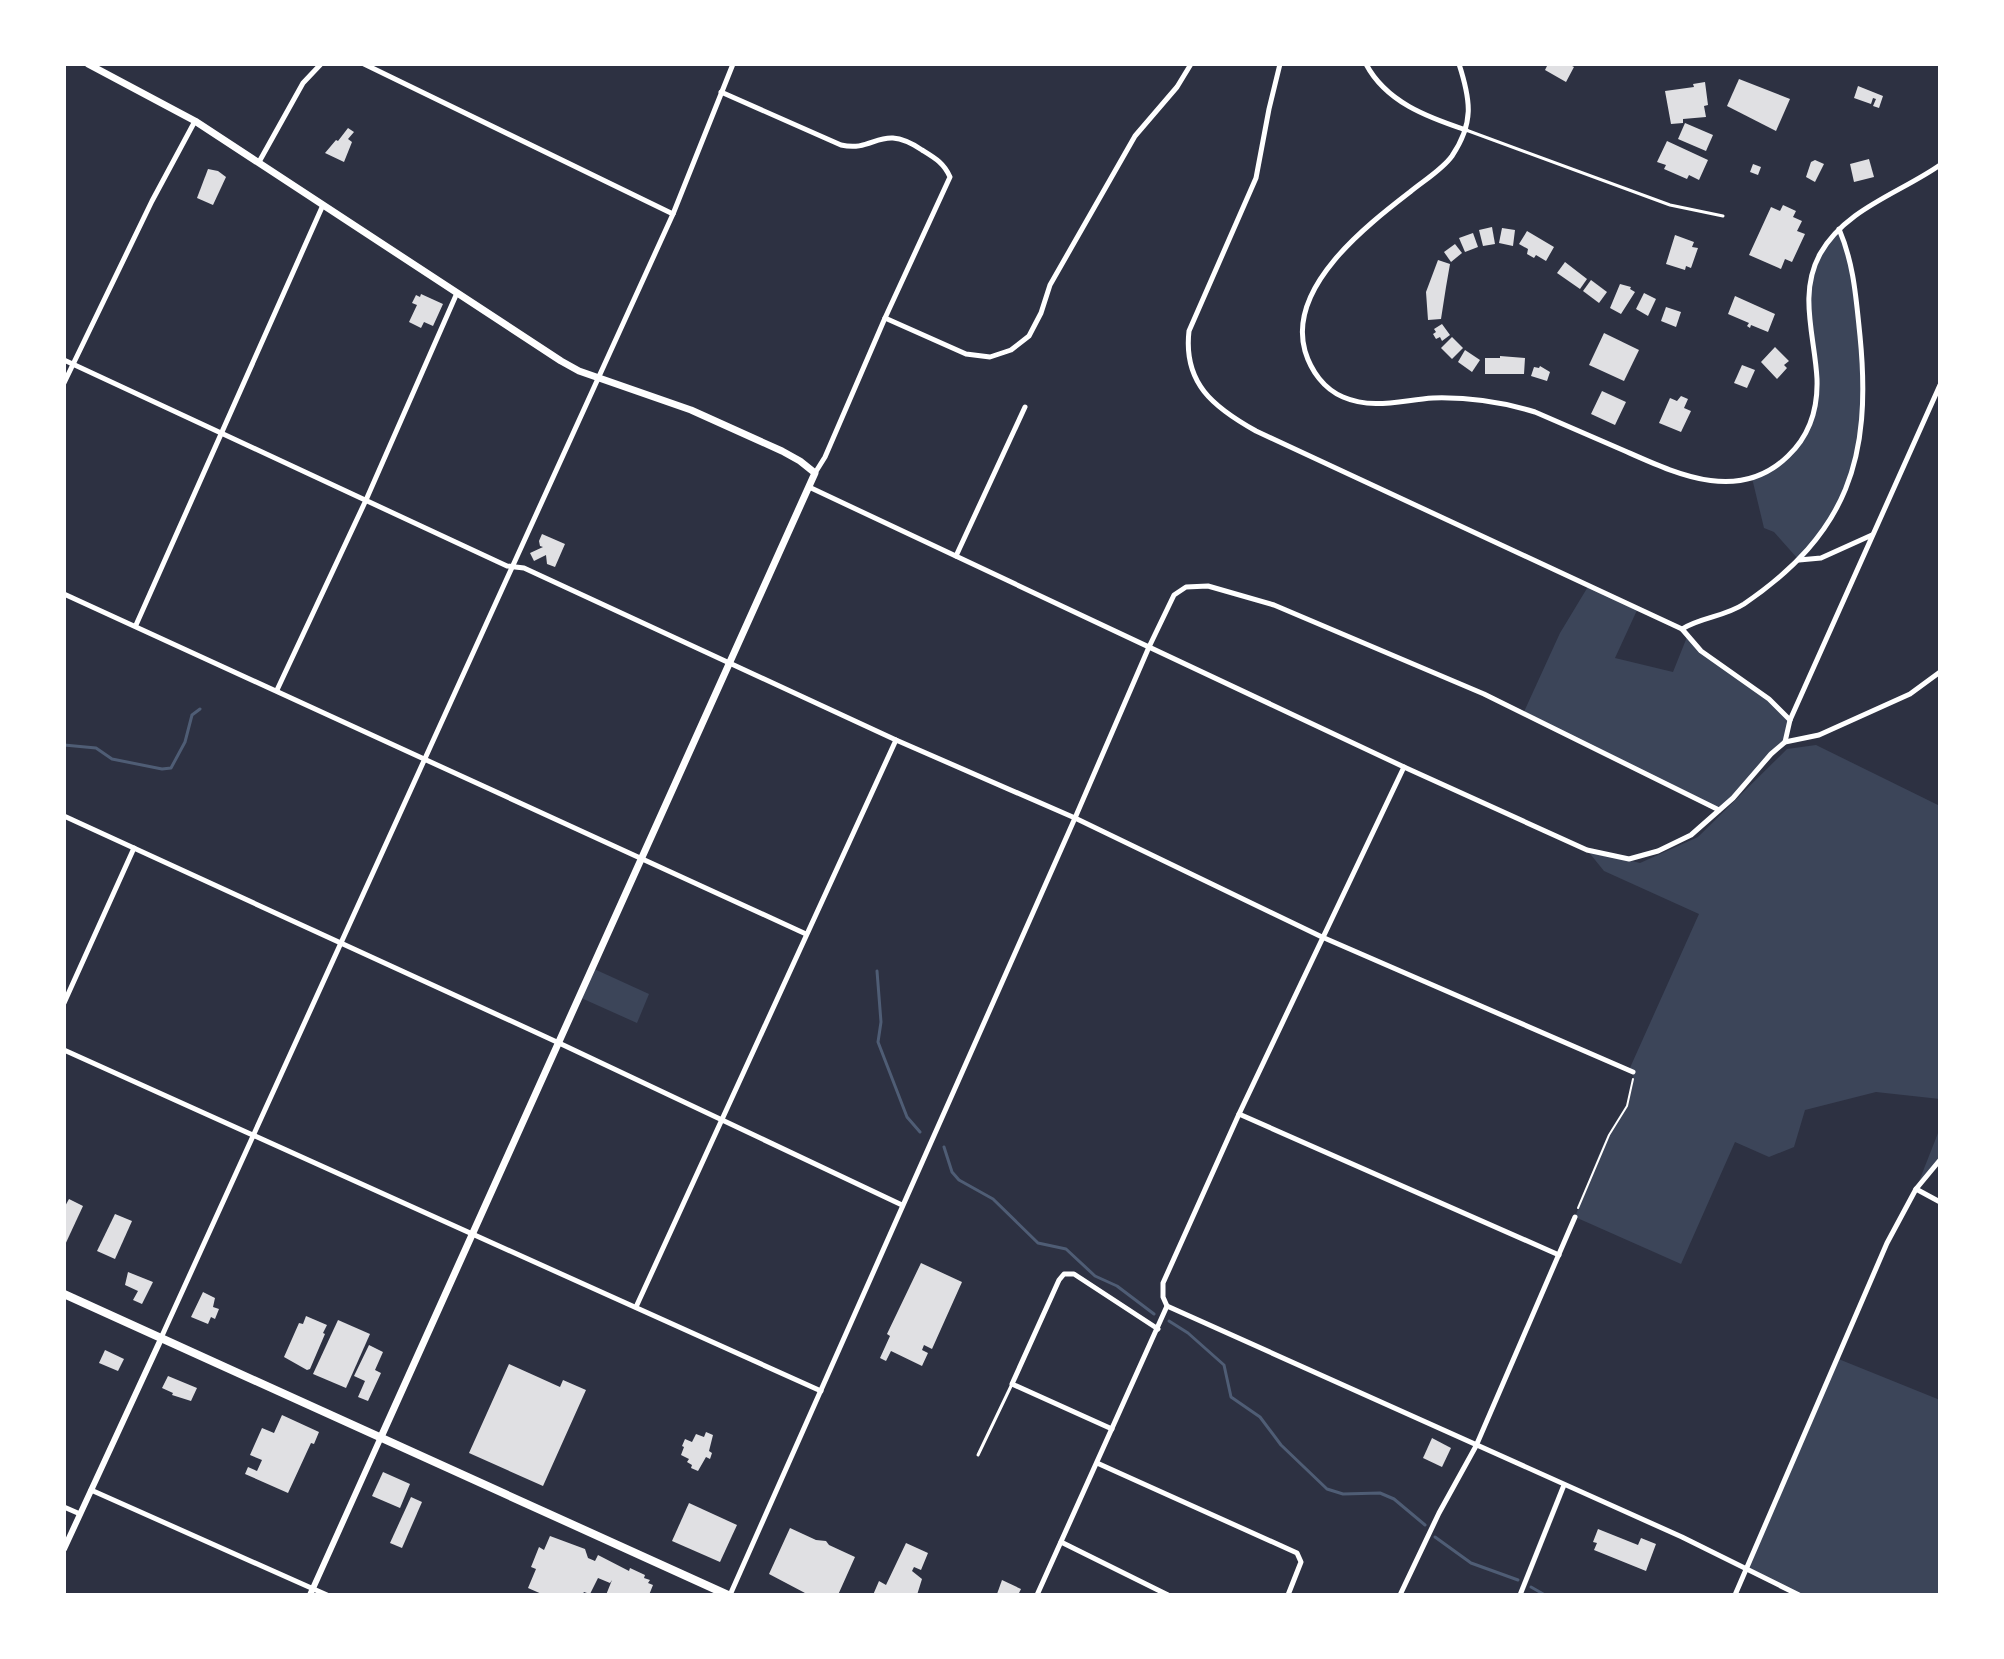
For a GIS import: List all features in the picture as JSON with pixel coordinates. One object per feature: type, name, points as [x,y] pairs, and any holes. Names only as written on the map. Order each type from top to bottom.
[{"type":"main road","points":[[88,64],[195,121],[561,361],[579,371],[669,400],[791,456],[815,473],[381,1437]]},
{"type":"main road","points":[[64,1294],[729,1595]]},
{"type":"street","points":[[259,162],[303,83],[321,64]]},
{"type":"street","points":[[364,64],[673,214]]},
{"type":"street","points":[[64,1549],[514,567],[673,214],[733,64]]},
{"type":"street","points":[[885,318],[966,354],[990,357],[1011,350],[1029,336],[1050,285],[1128,147],[1177,87],[1191,64]]},
{"type":"street","points":[[1280,64],[1256,178],[1189,331],[1186,353],[1204,394],[1234,419],[1256,431],[1682,629],[1701,651],[1769,699],[1790,720]]},
{"type":"street","points":[[1366,64],[1376,81],[1403,103],[1466,130]]},
{"type":"street","points":[[1459,64],[1469,93],[1466,130],[1450,159],[1368,224],[1336,258],[1316,287],[1303,318],[1303,344],[1307,358],[1325,386],[1339,396],[1375,405],[1450,398],[1517,407],[1683,477],[1743,482],[1781,463],[1797,447],[1808,429],[1817,395],[1808,293],[1821,252],[1839,229],[1864,209],[1940,165]]},
{"type":"street","points":[[721,92],[841,145],[902,138],[944,165],[950,177],[825,457],[815,473]]},
{"type":"street","points":[[64,383],[195,121]]},
{"type":"street","points":[[136,625],[323,205]]},
{"type":"street","points":[[1682,629],[1695,621],[1741,606],[1798,559],[1829,522],[1844,492],[1862,438],[1863,365],[1854,272],[1839,229]]},
{"type":"street","points":[[277,690],[366,500],[457,293]]},
{"type":"street","points":[[64,360],[366,500],[514,567],[524,568],[896,740],[1075,818],[1322,937],[1633,1072]]},
{"type":"street","points":[[809,487],[1404,767],[1587,850],[1629,859],[1658,851],[1691,835],[1785,742],[1790,720],[1940,385]]},
{"type":"street","points":[[956,556],[1025,407]]},
{"type":"street","points":[[1798,559],[1821,558],[1873,535]]},
{"type":"street","points":[[729,1595],[1174,595],[1186,587],[1208,586],[1274,605],[1484,694],[1719,810]]},
{"type":"street","points":[[64,594],[806,934]]},
{"type":"street","points":[[1785,742],[1819,735],[1897,700],[1940,672]]},
{"type":"street","points":[[636,1307],[896,740]]},
{"type":"street","points":[[1404,767],[1239,1114],[1163,1283],[1167,1306],[1682,1537],[1799,1595]]},
{"type":"street","points":[[64,816],[559,1043],[902,1205]]},
{"type":"street","points":[[64,1003],[134,848]]},
{"type":"street","points":[[64,1050],[821,1391]]},
{"type":"street","points":[[1239,1114],[1559,1255]]},
{"type":"street","points":[[1735,1595],[1855,1311],[1887,1243],[1916,1189],[1940,1160]]},
{"type":"street","points":[[1916,1189],[1940,1202]]},
{"type":"street","points":[[1400,1595],[1439,1513],[1476,1446],[1575,1217]]},
{"type":"street","points":[[1112,1429],[1012,1384],[1059,1280],[1064,1274],[1074,1274],[1158,1329]]},
{"type":"street","points":[[1037,1595],[1167,1306]]},
{"type":"street","points":[[311,1592],[381,1437]]},
{"type":"street","points":[[1097,1463],[1292,1550],[1300,1556],[1300,1568],[1288,1595]]},
{"type":"street","points":[[1520,1595],[1564,1485]]},
{"type":"street","points":[[91,1490],[311,1592],[327,1595]]},
{"type":"street","points":[[64,1507],[80,1514]]},
{"type":"street","points":[[1061,1542],[1168,1595]]},
{"type":"lane","points":[[1466,130],[1658,201],[1723,216]]},
{"type":"lane","points":[[978,1455],[1012,1384]]},
{"type":"path","points":[[1575,1217],[1609,1135],[1632,1094],[1633,1072]]},
{"type":"shaded area","points":[[1839,229],[1854,272],[1862,430],[1852,473],[1841,501],[1827,525],[1798,559],[1774,532],[1764,528],[1752,478],[1781,463],[1808,429],[1817,395],[1808,293],[1815,265]]},
{"type":"shaded area","points":[[1589,585],[1638,608],[1615,658],[1673,672],[1687,637],[1790,720],[1785,742],[1719,810],[1523,714],[1560,633]]},
{"type":"shaded area","points":[[1816,745],[1940,806],[1940,1099],[1876,1092],[1805,1110],[1794,1147],[1769,1157],[1735,1142],[1681,1264],[1575,1217],[1603,1145],[1632,1090],[1633,1072],[1629,1070],[1699,914],[1604,871],[1587,850],[1640,863],[1698,837],[1787,749]]},
{"type":"shaded area","points":[[592,968],[649,994],[637,1023],[579,997]]},
{"type":"shaded area","points":[[1940,1128],[1940,1160],[1916,1189]]},
{"type":"shaded area","points":[[1836,1358],[1940,1400],[1940,1595],[1799,1595],[1747,1570]]},
{"type":"building","points":[[1548,64],[1574,67],[1566,82],[1545,70]]},
{"type":"building","points":[[1739,79],[1790,99],[1776,131],[1727,106]]},
{"type":"building","points":[[1705,82],[1706,117],[1683,119],[1683,123],[1671,124],[1665,91],[1694,87],[1693,84]]},
{"type":"building","points":[[1858,86],[1883,96],[1879,108],[1873,106],[1876,99],[1873,98],[1871,104],[1854,98]]},
{"type":"building","points":[[1685,123],[1713,135],[1706,151],[1678,139]]},
{"type":"building","points":[[348,128],[354,132],[348,139],[352,142],[344,162],[325,153]]},
{"type":"building","points":[[1667,141],[1708,160],[1699,180],[1689,175],[1687,179],[1664,169],[1666,165],[1657,162]]},
{"type":"building","points":[[1869,159],[1874,177],[1854,182],[1850,164]]},
{"type":"building","points":[[1815,160],[1824,164],[1815,182],[1806,177],[1811,162]]},
{"type":"building","points":[[1753,164],[1761,167],[1758,175],[1750,172]]},
{"type":"building","points":[[208,169],[226,177],[213,205],[197,198]]},
{"type":"building","points":[[1783,205],[1796,211],[1793,217],[1802,221],[1797,231],[1805,234],[1792,262],[1785,259],[1781,269],[1749,255],[1771,207],[1780,211]]},
{"type":"building","points":[[1492,227],[1495,244],[1483,246],[1479,230]]},
{"type":"building","points":[[1502,228],[1515,230],[1513,246],[1499,243]]},
{"type":"building","points":[[1527,231],[1554,247],[1546,261],[1527,254],[1528,249],[1519,244]]},
{"type":"building","points":[[1473,233],[1478,247],[1465,252],[1459,238]]},
{"type":"building","points":[[1675,235],[1694,242],[1692,247],[1698,248],[1691,268],[1686,266],[1685,270],[1666,264]]},
{"type":"building","points":[[1455,244],[1462,253],[1451,262],[1444,252]]},
{"type":"building","points":[[1438,260],[1450,264],[1441,319],[1428,320],[1426,292]]},
{"type":"building","points":[[1565,262],[1587,279],[1580,289],[1557,273]]},
{"type":"building","points":[[1591,280],[1607,292],[1599,303],[1583,291]]},
{"type":"building","points":[[1620,284],[1631,287],[1635,292],[1621,314],[1610,308]]},
{"type":"building","points":[[1644,293],[1656,299],[1648,316],[1636,309]]},
{"type":"building","points":[[421,294],[443,304],[433,326],[424,322],[421,328],[409,322],[417,305],[412,303],[416,295],[420,297]]},
{"type":"building","points":[[1735,296],[1775,314],[1768,332],[1751,325],[1750,328],[1747,326],[1749,323],[1728,314]]},
{"type":"building","points":[[1666,307],[1681,312],[1676,327],[1661,321]]},
{"type":"building","points":[[1442,324],[1450,335],[1442,341],[1433,334],[1436,332],[1434,329]]},
{"type":"building","points":[[1604,333],[1639,350],[1624,381],[1589,365]]},
{"type":"building","points":[[1452,337],[1463,348],[1452,359],[1441,348]]},
{"type":"building","points":[[1775,347],[1789,361],[1777,379],[1761,362]]},
{"type":"building","points":[[1465,350],[1480,360],[1472,372],[1458,362]]},
{"type":"building","points":[[1485,358],[1525,358],[1524,374],[1485,374]]},
{"type":"building","points":[[1742,365],[1755,370],[1747,388],[1734,383]]},
{"type":"building","points":[[1540,366],[1550,372],[1547,381],[1531,376],[1534,367]]},
{"type":"building","points":[[1602,391],[1626,402],[1615,425],[1591,414]]},
{"type":"building","points":[[1681,396],[1688,399],[1684,408],[1691,411],[1681,432],[1659,423],[1670,398],[1677,401]]},
{"type":"building","points":[[542,534],[565,544],[555,567],[547,564],[546,555],[534,561],[530,553],[543,547],[539,541]]},
{"type":"building","points":[[69,1199],[83,1206],[64,1247],[64,1208]]},
{"type":"building","points":[[115,1214],[132,1221],[115,1259],[97,1251]]},
{"type":"building","points":[[921,1263],[962,1282],[932,1349],[924,1345],[922,1350],[928,1353],[922,1366],[891,1351],[886,1361],[880,1358],[890,1336],[887,1334]]},
{"type":"building","points":[[128,1272],[153,1282],[142,1304],[133,1300],[138,1291],[125,1285]]},
{"type":"building","points":[[203,1292],[215,1298],[213,1307],[219,1309],[215,1319],[211,1317],[208,1324],[191,1317]]},
{"type":"building","points":[[306,1316],[327,1325],[307,1370],[284,1357],[299,1323],[303,1324]]},
{"type":"building","points":[[338,1320],[370,1334],[346,1388],[313,1374]]},
{"type":"building","points":[[369,1345],[383,1352],[375,1370],[381,1373],[368,1401],[358,1397],[365,1381],[354,1376]]},
{"type":"building","points":[[105,1350],[124,1359],[118,1371],[99,1363]]},
{"type":"building","points":[[509,1364],[560,1387],[563,1380],[586,1390],[543,1486],[469,1453]]},
{"type":"building","points":[[168,1376],[197,1388],[191,1401],[162,1388]]},
{"type":"building","points":[[282,1415],[319,1432],[288,1493],[245,1474],[248,1467],[257,1471],[262,1460],[250,1455],[262,1428],[274,1433]]},
{"type":"building","points":[[706,1432],[713,1435],[709,1451],[712,1453],[698,1471],[691,1468],[692,1465],[687,1462],[689,1459],[681,1455],[682,1446],[685,1439],[692,1442],[696,1434],[704,1437]]},
{"type":"building","points":[[1432,1438],[1451,1448],[1442,1467],[1423,1458]]},
{"type":"building","points":[[383,1472],[410,1484],[400,1508],[372,1496]]},
{"type":"building","points":[[411,1497],[422,1502],[402,1548],[390,1543]]},
{"type":"building","points":[[689,1503],[737,1525],[720,1562],[672,1541]]},
{"type":"building","points":[[790,1528],[816,1540],[826,1541],[855,1557],[838,1595],[805,1593],[769,1574]]},
{"type":"building","points":[[1598,1529],[1638,1545],[1641,1538],[1656,1544],[1646,1571],[1594,1550],[1597,1543],[1593,1542]]},
{"type":"building","points":[[550,1536],[585,1549],[588,1558],[595,1561],[598,1555],[629,1571],[630,1568],[645,1575],[644,1578],[650,1580],[648,1583],[653,1585],[649,1595],[606,1595],[612,1580],[610,1583],[598,1578],[590,1594],[544,1595],[528,1588],[536,1569],[531,1567],[539,1547],[544,1550]]},
{"type":"building","points":[[906,1543],[928,1553],[921,1570],[914,1567],[912,1571],[922,1579],[917,1595],[873,1595],[879,1581],[886,1585]]},
{"type":"building","points":[[1002,1580],[1021,1589],[1018,1595],[997,1594]]},
{"type":"waterway","points":[[64,745],[96,748],[112,759],[171,768],[185,742],[192,715],[200,709]]},
{"type":"waterway","points":[[877,971],[881,1022],[878,1042],[907,1117],[920,1132]]},
{"type":"waterway","points":[[944,1147],[952,1172],[959,1180],[993,1199],[1038,1243],[1066,1249],[1095,1276],[1117,1286],[1154,1314]]},
{"type":"waterway","points":[[1169,1321],[1188,1333],[1224,1365],[1231,1397],[1260,1417],[1281,1445],[1327,1489],[1343,1494],[1380,1493],[1394,1499],[1425,1525]]},
{"type":"waterway","points":[[1435,1537],[1471,1563],[1518,1580]]},
{"type":"waterway","points":[[1531,1587],[1545,1595]]}]
